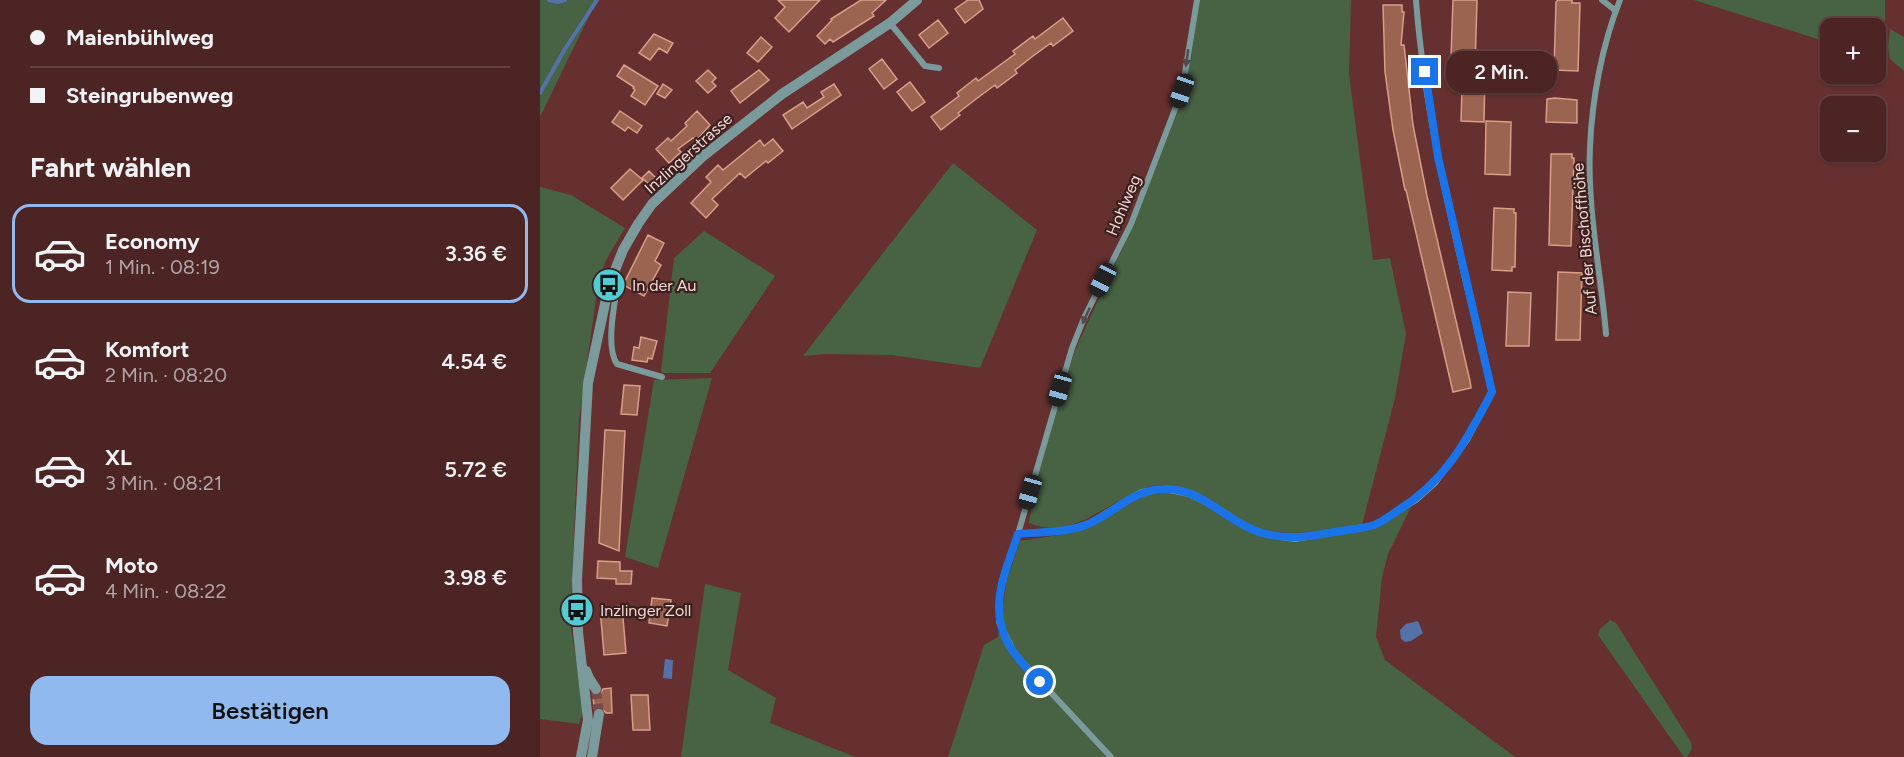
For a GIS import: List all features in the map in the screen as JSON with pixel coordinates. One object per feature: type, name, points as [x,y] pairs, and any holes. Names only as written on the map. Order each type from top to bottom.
[{"type":"street","name":"Inzlingerstrasse","points":[[591,732],[581,656],[576,580],[588,383],[609,285],[623,250],[652,204],[702,157],[782,94],[890,23],[917,0]]},
{"type":"street","name":"Hohlweg","points":[[1111,757],[1015,654],[999,622],[999,602],[1002,581],[1018,534],[1071,348],[1131,224],[1182,91],[1197,0]]},
{"type":"street","points":[[1018,534],[1067,530],[1088,524],[1141,492],[1165,489],[1189,494],[1260,533],[1295,539],[1375,525],[1416,500],[1435,483],[1467,440],[1492,392],[1438,157],[1419,38],[1416,0]]},
{"type":"street","points":[[1602,0],[1616,11]]},
{"type":"street","name":"Auf der Bischoffhöhe","points":[[1606,334],[1592,214],[1590,148],[1598,80],[1620,0]]},
{"type":"street","points":[[890,23],[925,66],[939,68]]},
{"type":"street","points":[[617,280],[612,358],[617,364],[662,377]]},
{"type":"street","name":"Inzlingerstrasse","points":[[581,656],[588,678],[596,689]]},
{"type":"street","points":[[581,757],[599,714]]},
{"type":"street","points":[[591,732],[592,757]]},
{"type":"green space","points":[[540,0],[597,0],[540,117]]},
{"type":"green space","points":[[1198,0],[1351,0],[1349,74],[1373,260],[1390,258],[1406,334],[1395,398],[1362,525],[1312,532],[1274,532],[1248,524],[1197,494],[1169,486],[1148,487],[1072,525],[1044,527],[1029,523],[1032,492],[1075,350],[1124,245],[1179,108],[1186,81]]},
{"type":"green space","points":[[1694,0],[1885,0],[1885,18],[1820,18],[1820,40]]},
{"type":"green space","points":[[1890,29],[1904,37],[1904,71],[1890,59],[1888,48]]},
{"type":"green space","points":[[953,163],[1037,230],[980,368],[892,355],[803,356]]},
{"type":"green space","points":[[540,187],[571,195],[625,228],[605,262],[597,291],[579,420],[571,628],[584,708],[579,724],[540,719]]},
{"type":"green space","points":[[704,231],[775,276],[710,373],[663,373],[661,371],[674,258]]},
{"type":"green space","points":[[712,378],[658,568],[625,557],[654,380]]},
{"type":"green space","points":[[1163,492],[1180,494],[1197,500],[1254,533],[1272,539],[1288,540],[1373,529],[1411,507],[1388,554],[1382,577],[1376,637],[1385,660],[1515,757],[948,757],[984,645],[998,637],[1007,580],[1020,541],[1071,533],[1145,496]]},
{"type":"green space","points":[[705,584],[741,593],[728,670],[776,698],[770,723],[855,757],[681,757]]},
{"type":"green space","points":[[1610,620],[1616,623],[1691,742],[1692,749],[1687,757],[1684,757],[1598,635],[1600,629]]},
{"type":"water","points":[[1418,621],[1423,633],[1411,641],[1405,642],[1401,639],[1400,630],[1406,624]]},
{"type":"water","points":[[665,659],[673,660],[672,679],[663,678]]},
{"type":"building","points":[[778,0],[820,0],[789,32],[775,18],[785,7]]},
{"type":"building","points":[[861,0],[886,0],[872,13],[874,16],[833,42],[830,39],[825,44],[817,36],[831,19]]},
{"type":"building","points":[[968,0],[979,0],[983,9],[965,23],[955,9]]},
{"type":"building","points":[[1453,0],[1477,0],[1475,68],[1485,69],[1484,122],[1461,121],[1463,57],[1451,57]]},
{"type":"building","points":[[1572,0],[1572,3],[1580,3],[1578,71],[1554,70],[1556,2]]},
{"type":"building","points":[[1383,5],[1402,5],[1402,12],[1404,12],[1401,45],[1404,45],[1413,125],[1471,388],[1453,392],[1393,130],[1385,72]]},
{"type":"building","points":[[1063,18],[1073,31],[1053,46],[1051,43],[1033,56],[1015,70],[1017,73],[997,88],[995,85],[976,99],[941,130],[931,117],[959,96],[957,93],[976,78],[978,81],[1015,54],[1013,51],[1033,36],[1035,39]]},
{"type":"building","points":[[938,20],[948,33],[929,48],[919,35]]},
{"type":"building","points":[[654,34],[673,43],[667,53],[659,48],[650,60],[639,53]]},
{"type":"building","points":[[761,37],[772,47],[758,62],[747,53]]},
{"type":"building","points":[[882,59],[897,79],[884,89],[869,69]]},
{"type":"building","points":[[624,65],[658,86],[645,105],[631,96],[635,90],[634,87],[617,76]]},
{"type":"building","points":[[708,70],[716,78],[712,82],[716,86],[708,93],[696,81]]},
{"type":"building","points":[[759,70],[769,80],[740,103],[731,91]]},
{"type":"building","points":[[910,82],[925,102],[912,111],[897,92]]},
{"type":"building","points":[[663,84],[672,90],[665,98],[657,94]]},
{"type":"building","points":[[834,84],[841,95],[792,129],[783,115],[803,102],[807,108],[824,97],[821,92]]},
{"type":"building","points":[[1547,99],[1577,100],[1577,123],[1546,122]]},
{"type":"building","points":[[620,111],[642,126],[637,133],[628,127],[625,131],[612,122]]},
{"type":"building","points":[[697,111],[710,125],[696,141],[693,138],[678,149],[681,152],[669,163],[656,149],[668,138],[671,141],[687,126],[685,123]]},
{"type":"building","points":[[1486,121],[1511,122],[1510,175],[1485,174]]},
{"type":"building","points":[[773,139],[783,151],[745,178],[740,173],[712,199],[718,205],[706,218],[691,203],[711,182],[706,177],[718,165],[723,170],[760,140],[764,146]]},
{"type":"building","points":[[1551,154],[1572,154],[1574,158],[1571,246],[1549,245]]},
{"type":"building","points":[[630,169],[643,180],[623,200],[611,188]]},
{"type":"building","points":[[649,171],[656,178],[650,185],[642,178]]},
{"type":"building","points":[[1494,208],[1514,209],[1516,213],[1515,267],[1512,267],[1512,271],[1492,270]]},
{"type":"building","points":[[648,235],[664,243],[655,261],[661,265],[644,296],[623,285]]},
{"type":"building","points":[[1558,272],[1582,273],[1580,340],[1556,340]]},
{"type":"building","points":[[1508,292],[1531,293],[1529,346],[1506,346]]},
{"type":"building","points":[[641,337],[657,341],[652,359],[648,358],[647,362],[632,360],[634,347],[639,348]]},
{"type":"building","points":[[624,385],[640,386],[637,415],[621,414]]},
{"type":"building","points":[[605,430],[625,431],[619,551],[599,543]]},
{"type":"building","points":[[598,561],[620,562],[620,571],[632,571],[631,584],[616,584],[616,579],[597,578]]},
{"type":"building","points":[[652,598],[671,600],[667,626],[649,623]]},
{"type":"building","points":[[622,606],[626,653],[604,655],[600,608]]},
{"type":"building","points":[[611,688],[612,713],[606,713],[601,707],[594,708],[593,696],[600,695],[603,689]]},
{"type":"building","points":[[631,695],[648,695],[650,730],[633,730]]},
{"type":"waterway","points":[[549,0],[558,2],[565,0]]},
{"type":"waterway","points":[[540,93],[597,0]]},
{"type":"tunnel","points":[[596,689],[599,714]]},
{"type":"place","name":"In der Au","points":[[609,285]]},
{"type":"place","name":"Inzlinger Zoll","points":[[577,610]]},
{"type":"route","points":[[1040,682],[1015,654],[999,622],[1002,581],[1018,534],[1067,530],[1088,524],[1141,492],[1165,489],[1189,494],[1260,533],[1281,537],[1295,539],[1375,525],[1416,500],[1435,483],[1467,440],[1492,392],[1438,157],[1425,72]]}]
